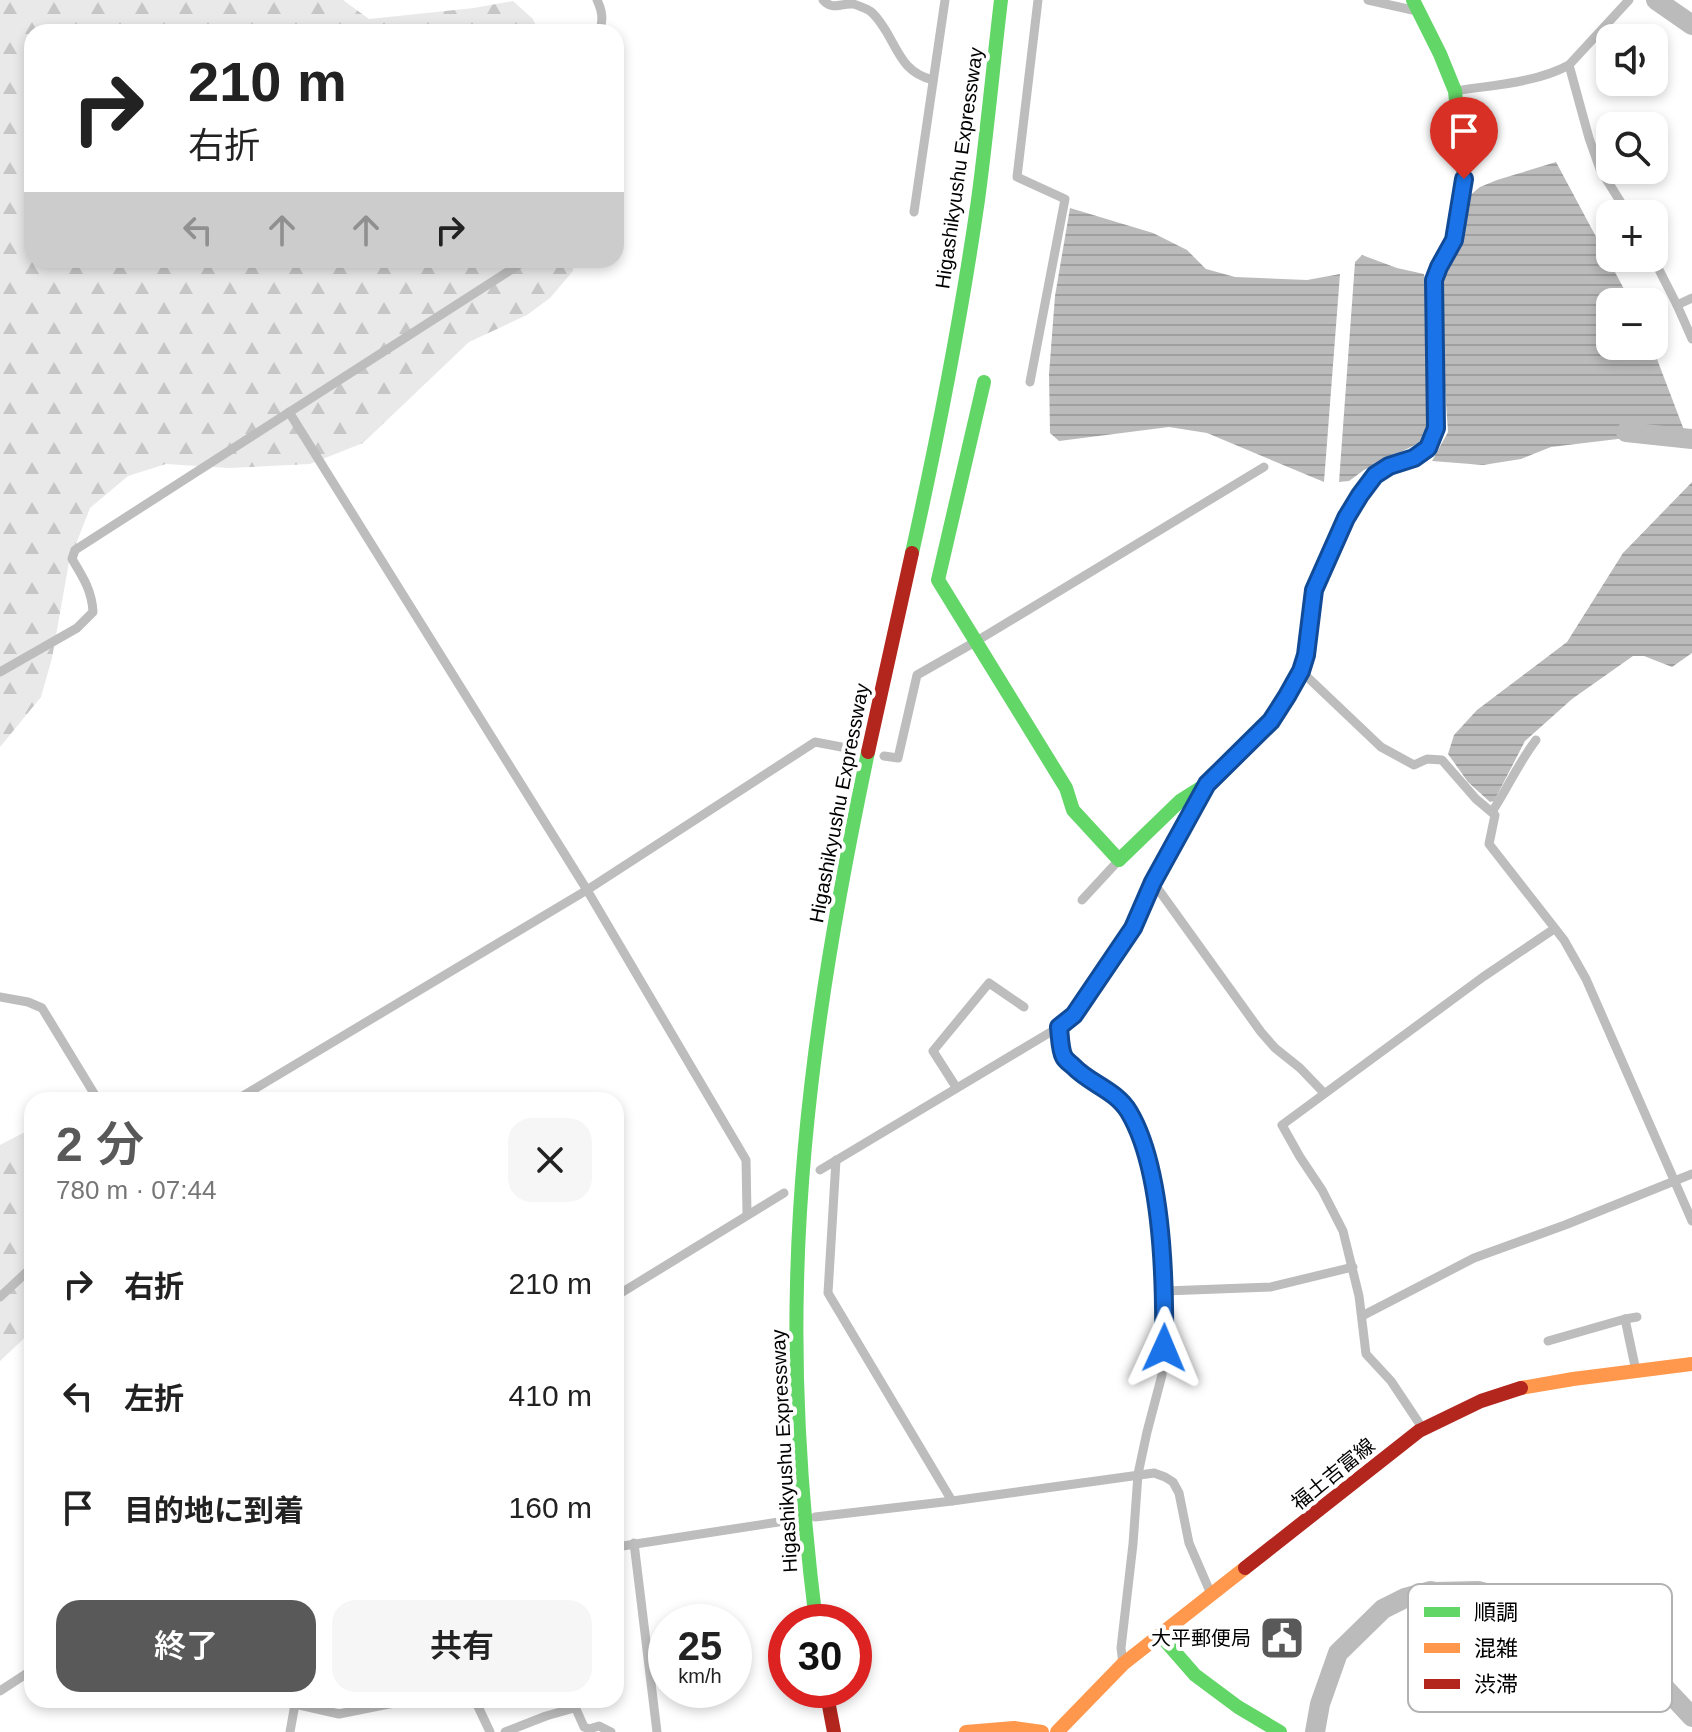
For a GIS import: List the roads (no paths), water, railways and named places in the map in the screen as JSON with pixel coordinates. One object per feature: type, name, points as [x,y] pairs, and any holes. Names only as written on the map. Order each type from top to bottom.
[{"type":"main road","name":"Higashikyushu Expressway","points":[[814,1604],[806,1543],[796,1359],[797,1282],[809,1109],[841,890],[926,488],[957,325],[980,187],[1001,0]]},
{"type":"main road","points":[[984,382],[938,580],[1066,788],[1073,810],[1119,860],[1180,801],[1207,784],[1271,721],[1301,671],[1306,655],[1314,590],[1346,518],[1375,475],[1389,466],[1414,458],[1428,448],[1436,428],[1434,280],[1454,240],[1464,179],[1455,91],[1415,6]]},
{"type":"main road","name":"福土吉富線","points":[[1057,1732],[1123,1664],[1423,1429],[1501,1394],[1589,1375],[1692,1364]]},
{"type":"main road","points":[[1160,1635],[1195,1675],[1238,1707],[1274,1728]]},
{"type":"main road","points":[[829,1708],[834,1732]]},
{"type":"main road","points":[[966,1732],[1026,1727],[1042,1732]]},
{"type":"street","points":[[597,0],[602,11],[602,24]]},
{"type":"street","points":[[823,0],[832,7],[852,4],[871,12],[909,68],[919,76],[933,80]]},
{"type":"street","points":[[914,212],[945,0]]},
{"type":"street","points":[[1030,382],[1065,199],[1017,177],[1038,0]]},
{"type":"street","points":[[1368,0],[1415,6]]},
{"type":"street","points":[[1455,91],[1560,70],[1569,65],[1629,0]]},
{"type":"street","points":[[1569,65],[1600,169],[1619,200]]},
{"type":"street","points":[[0,672],[77,628],[93,612],[89,587],[72,559],[75,550],[514,268]]},
{"type":"street","points":[[1660,272],[1692,339]]},
{"type":"street","points":[[1677,305],[1692,298]]},
{"type":"street","points":[[289,412],[587,890],[746,1160],[747,1214]]},
{"type":"street","points":[[884,756],[898,758],[917,675],[1264,467]]},
{"type":"street","points":[[1301,671],[1381,747],[1414,765],[1427,759],[1442,760],[1476,799],[1495,815],[1489,844],[1564,940],[1586,979],[1692,1221]]},
{"type":"street","points":[[1492,812],[1536,740]]},
{"type":"street","points":[[249,1092],[587,890],[815,742],[852,749]]},
{"type":"street","points":[[820,1170],[1059,1027],[1074,1015],[1133,928],[1153,882],[1207,784]]},
{"type":"street","points":[[1082,900],[1119,860]]},
{"type":"street","points":[[1153,882],[1261,1032],[1324,1093]]},
{"type":"street","points":[[1423,1429],[1391,1381],[1366,1354],[1353,1267],[1343,1231],[1282,1125],[1483,977],[1554,929]]},
{"type":"street","points":[[956,1087],[933,1051],[989,983],[1024,1007]]},
{"type":"street","points":[[0,997],[42,1008],[93,1092]]},
{"type":"street","points":[[1059,1027],[1064,1057],[1088,1080],[1117,1097],[1139,1132],[1157,1213],[1165,1291],[1162,1375],[1138,1474],[1121,1648],[1123,1664]]},
{"type":"street","points":[[836,1160],[828,1293],[952,1501]]},
{"type":"street","points":[[1362,1316],[1474,1258],[1692,1174]]},
{"type":"street","points":[[624,1291],[784,1193]]},
{"type":"street","points":[[1165,1291],[1271,1287],[1353,1267]]},
{"type":"street","points":[[0,1297],[24,1274]]},
{"type":"street","points":[[1548,1341],[1637,1317]]},
{"type":"street","points":[[1625,1319],[1636,1371]]},
{"type":"street","points":[[815,1517],[1154,1473],[1173,1482],[1179,1493],[1189,1543],[1211,1594]]},
{"type":"street","points":[[624,1545],[785,1521]]},
{"type":"street","points":[[634,1543],[657,1732]]},
{"type":"street","points":[[0,1691],[24,1675]]},
{"type":"street","points":[[290,1732],[292,1708]]},
{"type":"street","points":[[316,1708],[339,1714],[369,1708]]},
{"type":"street","points":[[479,1708],[490,1732]]},
{"type":"street","points":[[505,1732],[564,1708]]},
{"type":"street","points":[[575,1708],[584,1727],[599,1726],[611,1732]]},
{"type":"waterway","points":[[1656,0],[1692,25]]},
{"type":"waterway","points":[[1626,432],[1692,439]]},
{"type":"waterway","points":[[1315,1732],[1320,1704],[1338,1653],[1383,1609],[1408,1597]]},
{"type":"waterway","points":[[1672,1696],[1692,1717]]},
{"type":"place","name":"大平郵便局","points":[[1282,1638]]}]
